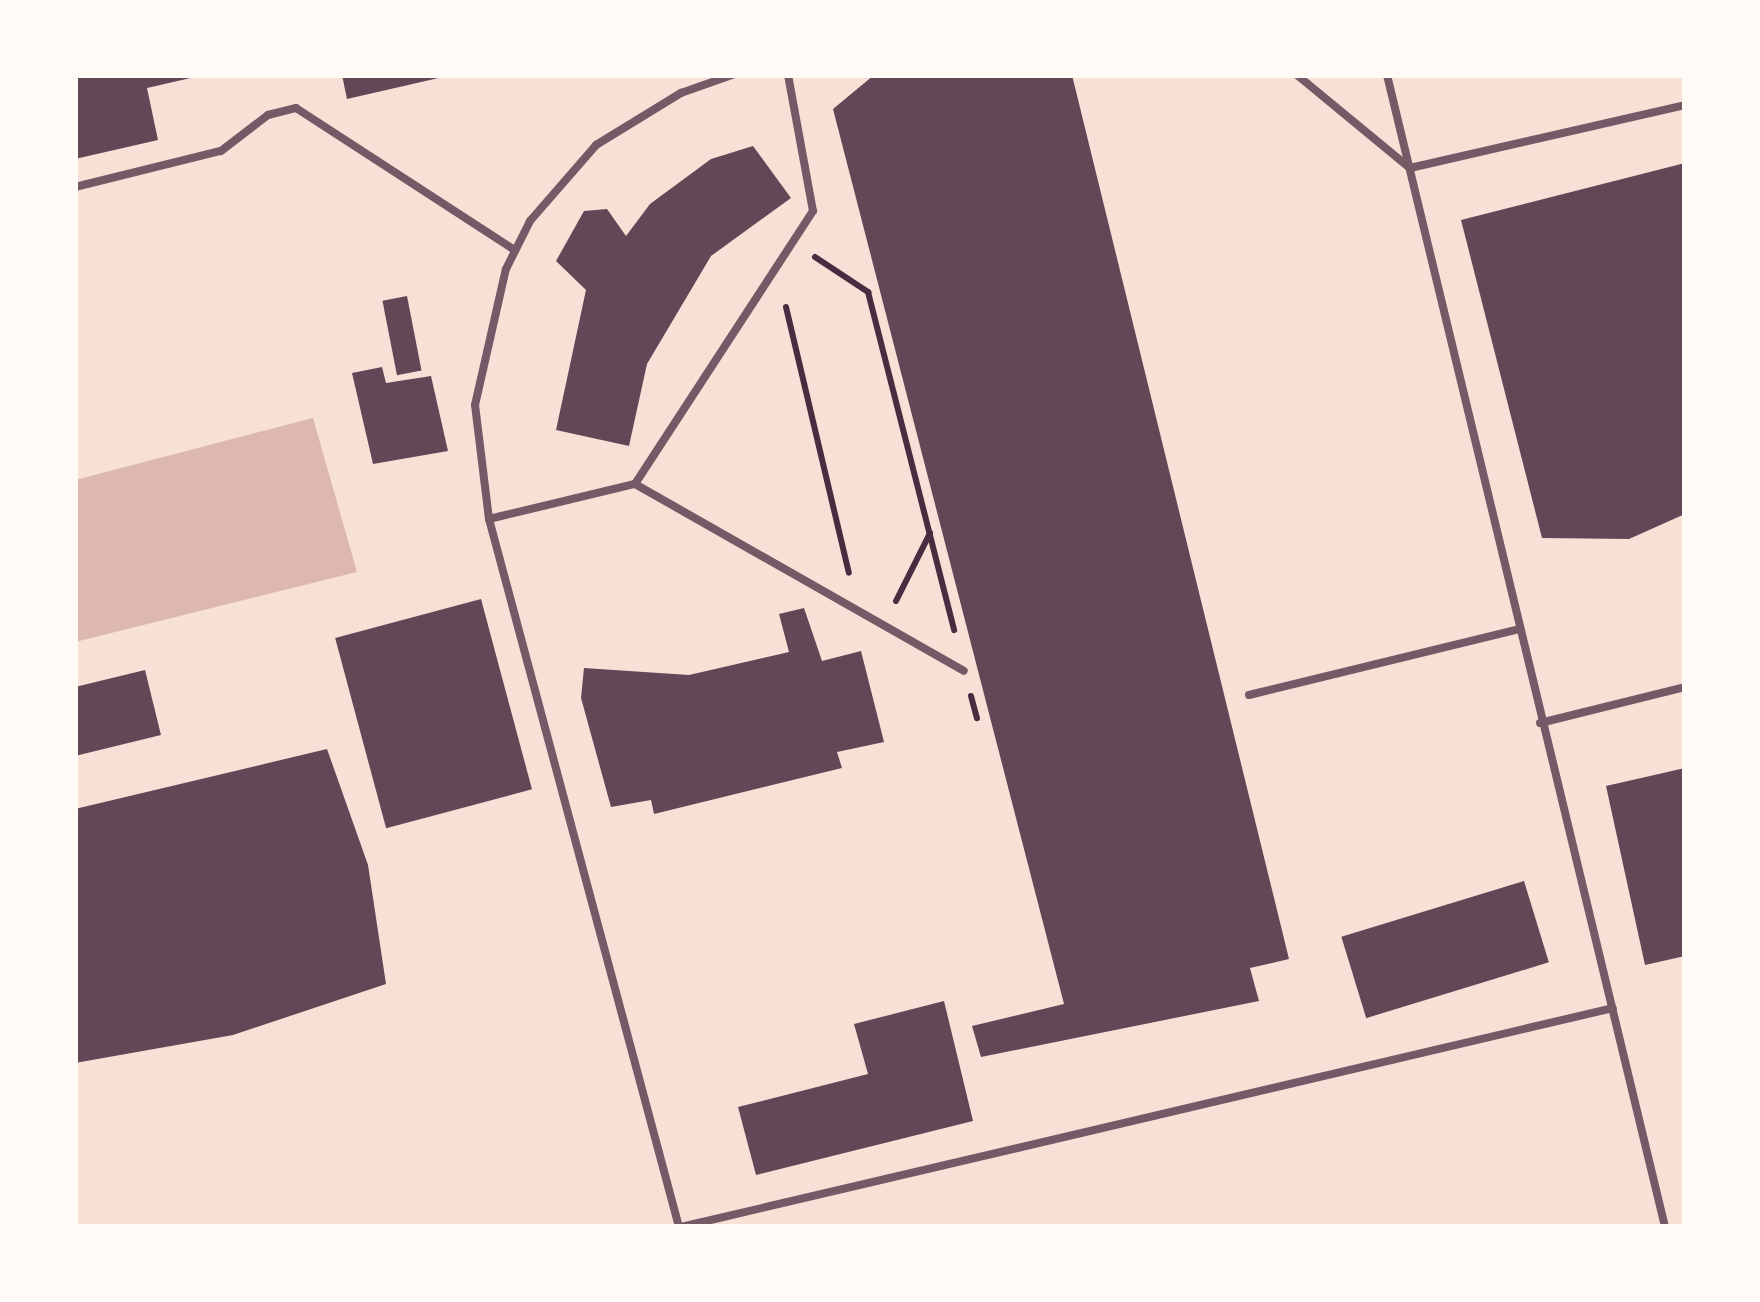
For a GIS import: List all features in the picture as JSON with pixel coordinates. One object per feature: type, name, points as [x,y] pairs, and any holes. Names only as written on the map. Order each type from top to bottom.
[{"type":"lane","points":[[732,75],[635,116],[596,144],[515,250],[478,370],[489,519],[680,1227],[1613,1008]]},
{"type":"lane","points":[[635,484],[813,211],[788,75]]},
{"type":"lane","points":[[1298,75],[1410,168]]},
{"type":"lane","points":[[1387,75],[1540,723],[1665,1227]]},
{"type":"lane","points":[[1410,168],[1685,105]]},
{"type":"lane","points":[[75,187],[221,150],[268,115],[296,108],[515,250]]},
{"type":"lane","points":[[489,519],[635,484],[964,671]]},
{"type":"lane","points":[[1249,695],[1519,629]]},
{"type":"lane","points":[[1540,723],[1685,688]]},
{"type":"path","points":[[793,243],[868,292],[977,718]]},
{"type":"path","points":[[777,267],[858,610]]},
{"type":"path","points":[[884,625],[930,533]]},
{"type":"shaded area","points":[[313,418],[357,572],[75,642],[75,480]]},
{"type":"building","points":[[75,75],[195,77],[147,88],[158,140],[75,159]]},
{"type":"building","points":[[342,75],[443,75],[443,77],[347,99]]},
{"type":"building","points":[[874,75],[1072,75],[1289,959],[1250,968],[1259,1001],[981,1057],[972,1026],[1064,1004],[833,109]]},
{"type":"building","points":[[753,146],[791,198],[711,256],[647,364],[629,446],[556,430],[586,290],[556,261],[584,211],[607,209],[626,236],[650,204],[711,159]]},
{"type":"building","points":[[1685,163],[1685,514],[1629,539],[1542,538],[1461,220]]},
{"type":"building","points":[[407,296],[422,371],[397,375],[382,301]]},
{"type":"building","points":[[382,367],[386,383],[431,376],[448,451],[373,464],[352,373]]},
{"type":"building","points":[[481,599],[532,789],[386,828],[335,638]]},
{"type":"building","points":[[804,608],[822,661],[861,651],[884,742],[837,752],[842,768],[654,814],[651,800],[611,807],[581,698],[584,668],[689,675],[789,652],[779,614]]},
{"type":"building","points":[[145,670],[161,735],[75,756],[75,687]]},
{"type":"building","points":[[327,749],[368,865],[386,984],[233,1035],[75,1063],[75,809]]},
{"type":"building","points":[[1685,768],[1685,956],[1645,965],[1606,786]]},
{"type":"building","points":[[1524,881],[1549,962],[1366,1018],[1341,937]]},
{"type":"building","points":[[944,1001],[973,1121],[756,1175],[738,1107],[868,1074],[854,1024]]}]
